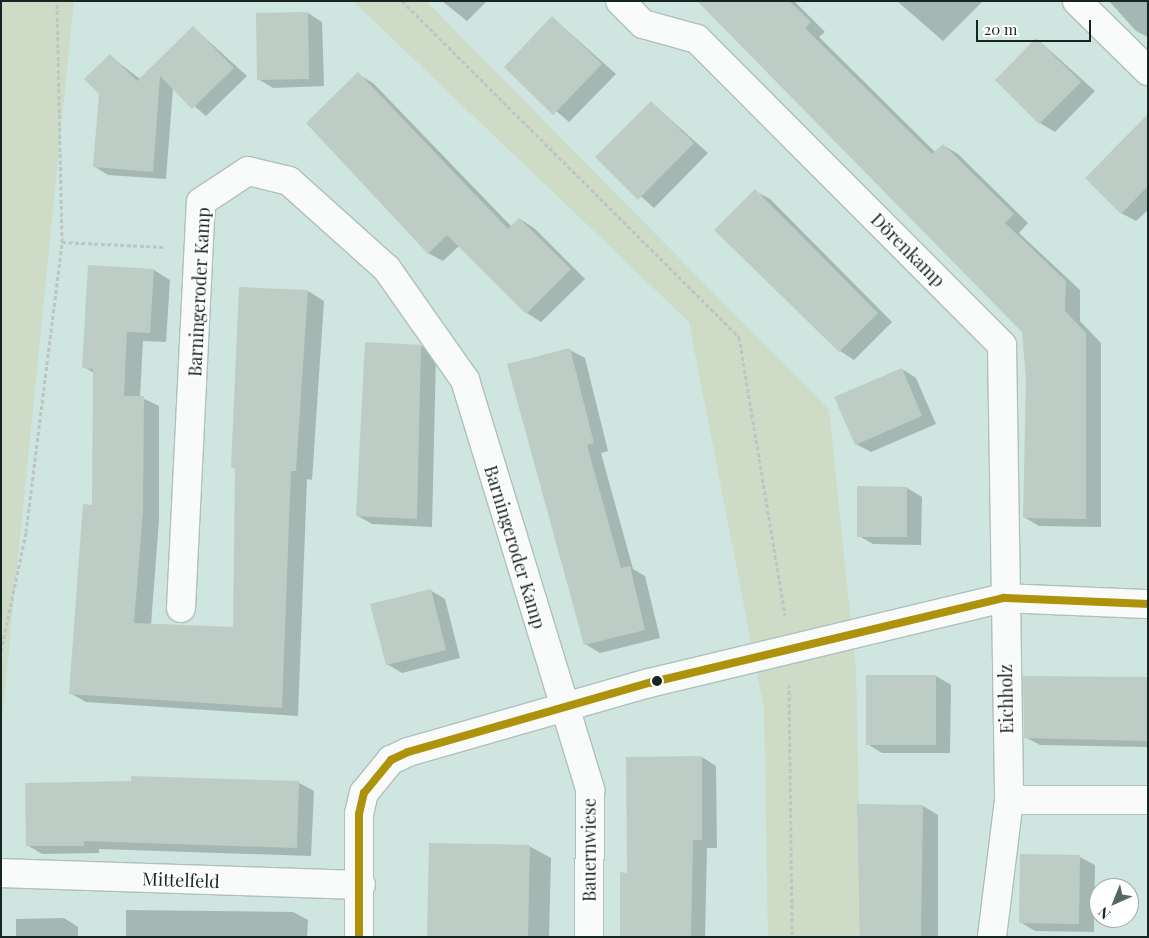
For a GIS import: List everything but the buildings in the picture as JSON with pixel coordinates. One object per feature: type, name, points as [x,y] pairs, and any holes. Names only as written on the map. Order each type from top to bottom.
[{"type":"street","name":"Dörenkamp","points":[[620,1],[643,24],[697,39],[1002,345],[1004,598]]},
{"type":"street","points":[[1076,1],[1148,72]]},
{"type":"street","name":"Barningeroder Kamp","points":[[181,608],[201,249],[201,202],[248,171],[289,180],[387,269],[465,380],[564,707]]},
{"type":"street","points":[[359,937],[361,885],[359,814],[364,793],[391,760],[564,707],[788,647],[1004,598],[1148,604]]},
{"type":"street","name":"Eichholz","points":[[992,937],[1009,800],[1004,598]]},
{"type":"street","name":"Bauernwiese","points":[[564,707],[590,790],[589,937]]},
{"type":"street","points":[[1009,800],[1148,800]]},
{"type":"street","name":"Mittelfeld","points":[[1,874],[361,885]]},
{"type":"path","points":[[1,652],[26,532],[62,242],[57,1]]},
{"type":"path","points":[[402,1],[739,337],[788,647],[792,937]]},
{"type":"path","points":[[62,242],[201,249]]},
{"type":"green space","points":[[1,1],[74,1],[1,727]]},
{"type":"green space","points":[[353,1],[426,1],[829,410],[856,671],[862,937],[768,937],[764,709],[689,322]]},
{"type":"transit line","points":[[359,937],[359,814],[364,793],[391,760],[408,752],[649,683],[1004,598],[1148,604]]}]
